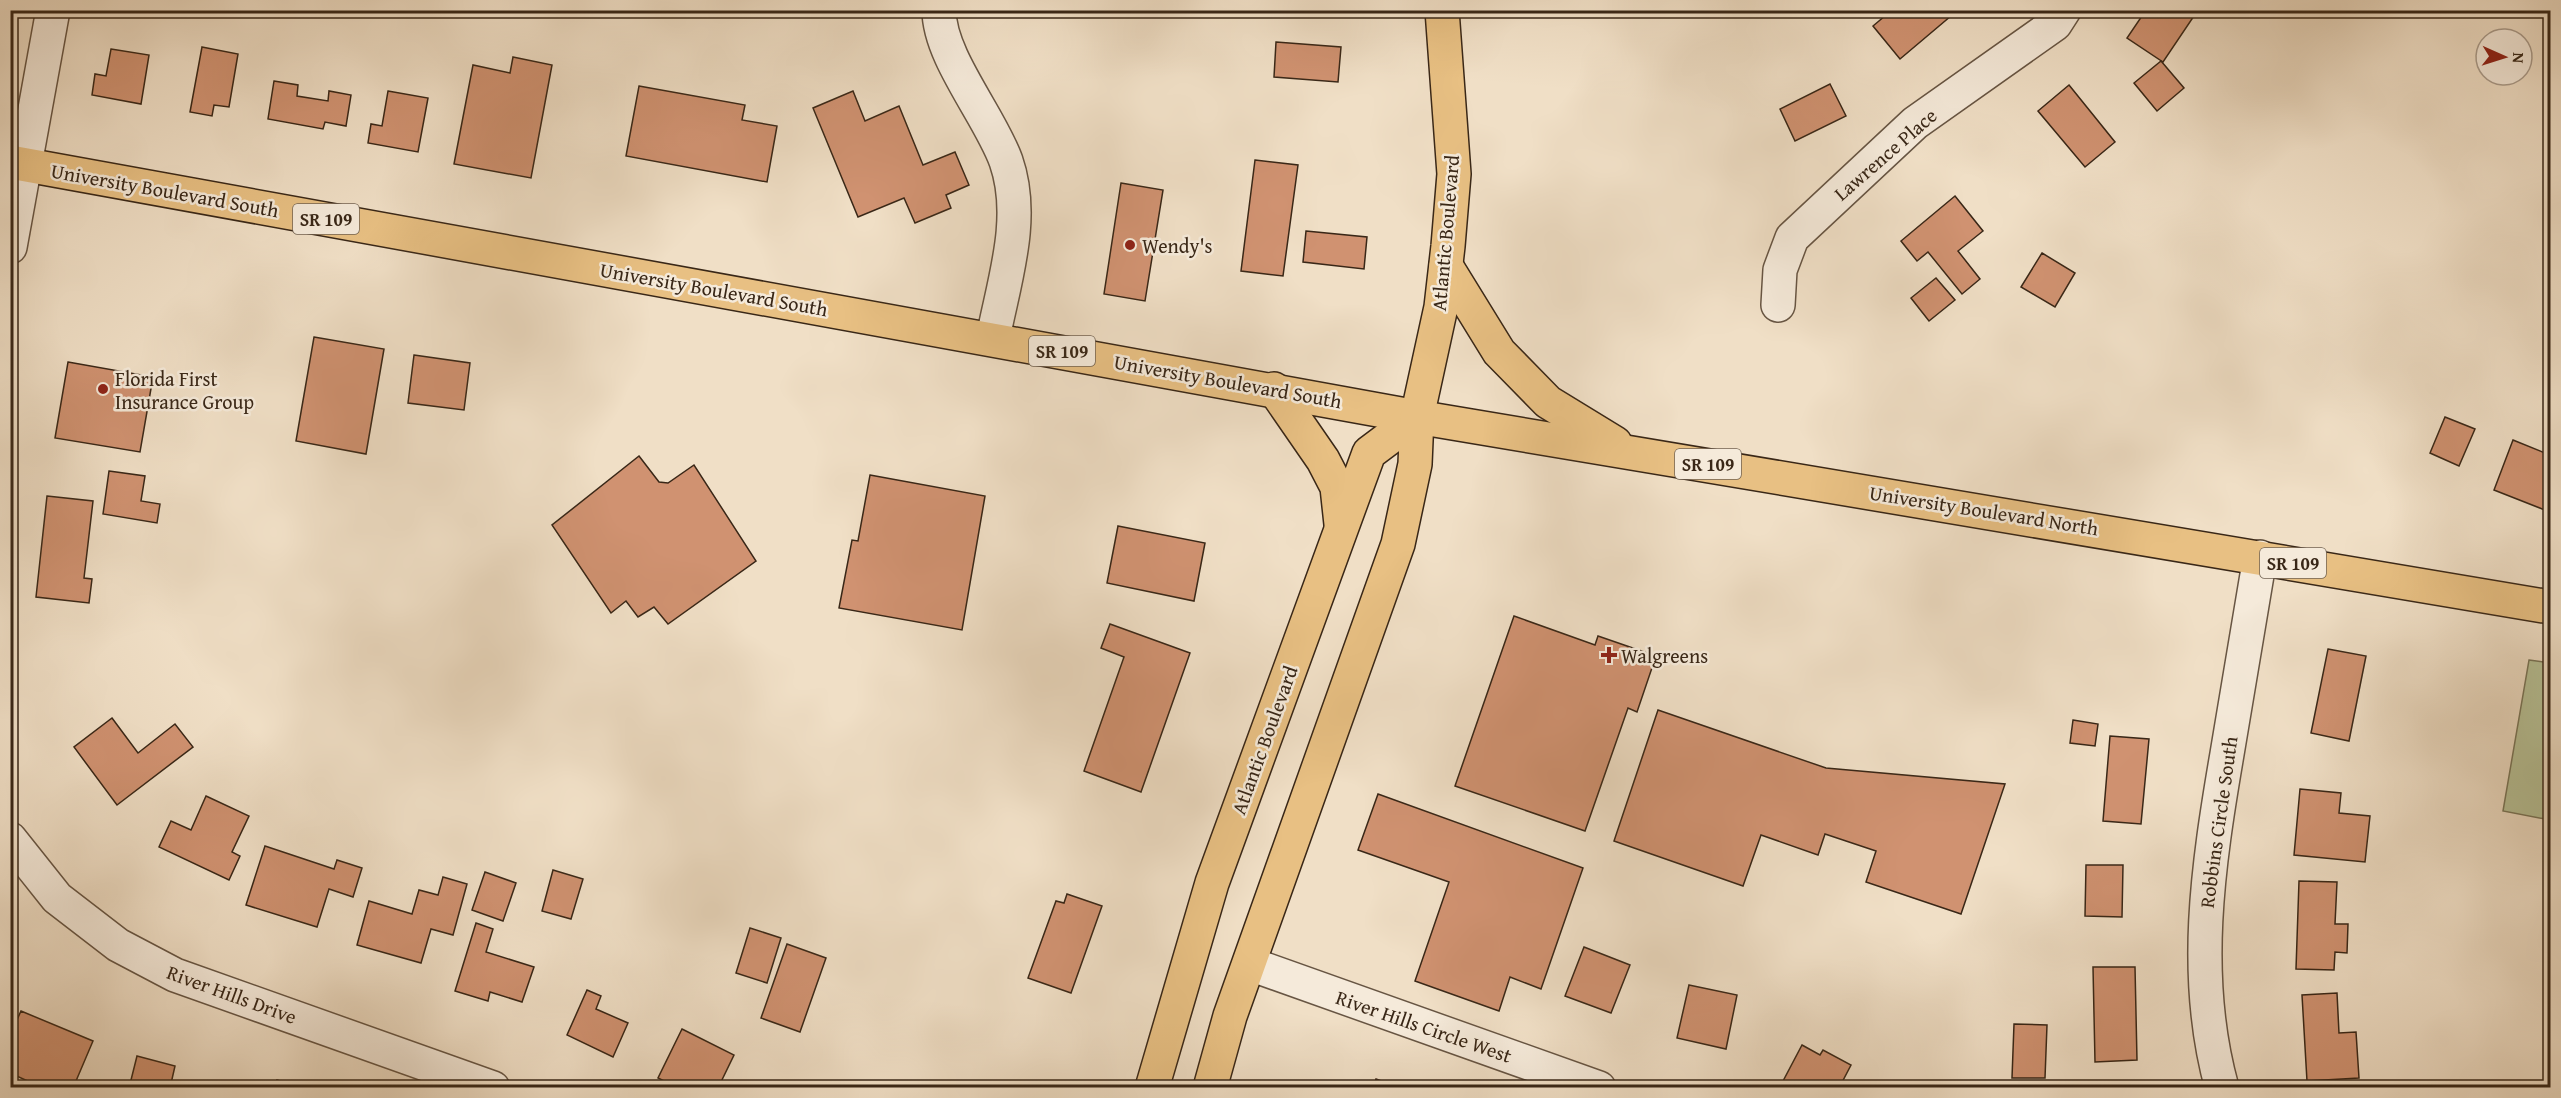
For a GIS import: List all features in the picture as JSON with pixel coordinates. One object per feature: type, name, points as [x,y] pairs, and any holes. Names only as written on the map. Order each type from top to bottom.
[{"type":"main road","name":"Atlantic Boulevard","points":[[1210,1088],[1230,1016],[1398,544],[1415,464],[1417,417],[1441,307],[1454,174],[1442,10]]},
{"type":"main road","name":"University Boulevard South","points":[[18,163],[1274,389],[1417,417]]},
{"type":"main road","points":[[1446,266],[1499,352],[1548,402],[1630,451]]},
{"type":"main road","points":[[1274,389],[1328,469],[1337,487],[1341,524]]},
{"type":"main road","name":"Atlantic Boulevard","points":[[1152,1088],[1212,883],[1341,524],[1369,453],[1417,417]]},
{"type":"main road","name":"University Boulevard North","points":[[1417,417],[2550,607]]},
{"type":"street","points":[[10,247],[18,163],[53,10]]},
{"type":"street","points":[[939,10],[944,38],[1005,160],[1013,189],[1011,252],[993,338]]},
{"type":"street","name":"Lawrence Place","points":[[1778,305],[1780,270],[1792,238],[1915,123],[2055,24],[2064,10]]},
{"type":"street","name":"Robbins Circle South","points":[[2222,1088],[2206,1000],[2203,933],[2209,859],[2260,557]]},
{"type":"street","name":"River Hills Drive","points":[[10,839],[57,898],[118,945],[175,975],[493,1088]]},
{"type":"street","name":"River Hills Circle West","points":[[1250,964],[1599,1088]]},
{"type":"green space","points":[[2529,660],[2550,663],[2550,820],[2503,811]]},
{"type":"water","points":[[2550,1022],[2550,1087],[2545,1087]]},
{"type":"building","points":[[1892,10],[1958,10],[1900,59],[1873,26]]},
{"type":"building","points":[[2146,10],[2198,10],[2163,62],[2127,38]]},
{"type":"building","points":[[1276,42],[1341,47],[1338,82],[1274,77]]},
{"type":"building","points":[[202,47],[238,54],[229,107],[214,105],[212,116],[190,112]]},
{"type":"building","points":[[111,49],[149,55],[141,104],[92,95],[95,74],[106,76]]},
{"type":"building","points":[[513,57],[552,65],[531,178],[454,164],[473,65],[510,73]]},
{"type":"building","points":[[2161,61],[2184,88],[2157,111],[2134,83]]},
{"type":"building","points":[[274,81],[298,85],[297,96],[328,101],[329,91],[351,95],[346,126],[325,122],[323,129],[268,119]]},
{"type":"building","points":[[1830,84],[1846,116],[1795,141],[1780,109]]},
{"type":"building","points":[[2069,85],[2115,142],[2085,167],[2038,111]]},
{"type":"building","points":[[639,86],[745,105],[742,120],[777,126],[767,182],[626,156]]},
{"type":"building","points":[[388,91],[428,98],[418,152],[368,143],[371,124],[382,126]]},
{"type":"building","points":[[853,91],[865,121],[899,106],[923,165],[955,152],[969,185],[946,195],[951,208],[915,223],[904,198],[858,217],[813,108]]},
{"type":"building","points":[[1255,160],[1298,165],[1283,276],[1241,271]]},
{"type":"building","points":[[1121,183],[1163,190],[1145,301],[1104,294]]},
{"type":"building","points":[[1955,196],[1983,231],[1958,251],[1980,279],[1962,294],[1928,252],[1917,261],[1901,241]]},
{"type":"building","points":[[1306,231],[1367,237],[1364,269],[1303,262]]},
{"type":"building","points":[[2042,253],[2075,273],[2055,307],[2021,287]]},
{"type":"building","points":[[1936,278],[1955,300],[1929,321],[1911,298]]},
{"type":"building","points":[[314,337],[384,349],[366,454],[296,441]]},
{"type":"building","points":[[414,355],[470,363],[464,410],[408,403]]},
{"type":"building","points":[[68,362],[153,377],[140,452],[55,438]]},
{"type":"building","points":[[2445,417],[2475,429],[2459,466],[2430,453]]},
{"type":"building","points":[[2513,440],[2550,455],[2550,512],[2494,490]]},
{"type":"building","points":[[639,456],[659,482],[668,483],[694,465],[756,561],[668,624],[654,607],[638,617],[626,601],[611,613],[552,525]]},
{"type":"building","points":[[109,471],[145,476],[141,501],[160,504],[157,523],[103,514]]},
{"type":"building","points":[[870,475],[985,496],[962,630],[839,608],[852,540],[858,541]]},
{"type":"building","points":[[47,496],[93,501],[84,578],[92,579],[89,603],[36,597]]},
{"type":"building","points":[[1118,526],[1205,543],[1194,601],[1107,583]]},
{"type":"building","points":[[1514,616],[1595,645],[1598,636],[1656,656],[1637,712],[1628,708],[1585,831],[1455,786]]},
{"type":"building","points":[[1110,624],[1190,653],[1141,792],[1084,771],[1124,657],[1101,648]]},
{"type":"building","points":[[2328,649],[2366,656],[2349,741],[2311,733]]},
{"type":"building","points":[[1658,710],[1826,768],[2005,784],[1961,914],[1866,882],[1876,851],[1825,834],[1818,855],[1761,835],[1743,886],[1614,841]]},
{"type":"building","points":[[112,718],[138,753],[175,724],[193,747],[117,805],[74,747]]},
{"type":"building","points":[[2073,720],[2098,724],[2095,746],[2070,743]]},
{"type":"building","points":[[2110,736],[2149,739],[2141,824],[2103,821]]},
{"type":"building","points":[[2300,789],[2341,793],[2339,813],[2370,816],[2365,862],[2294,855]]},
{"type":"building","points":[[1378,794],[1583,868],[1541,989],[1510,977],[1499,1011],[1415,981],[1449,882],[1358,850]]},
{"type":"building","points":[[206,796],[249,816],[232,852],[240,856],[229,880],[159,847],[171,821],[191,830]]},
{"type":"building","points":[[265,846],[334,869],[337,860],[362,868],[353,897],[329,889],[317,927],[246,905]]},
{"type":"building","points":[[2086,865],[2123,865],[2122,917],[2085,916]]},
{"type":"building","points":[[553,870],[583,879],[571,919],[542,911]]},
{"type":"building","points":[[485,872],[516,883],[503,921],[472,910]]},
{"type":"building","points":[[443,877],[467,884],[453,935],[431,929],[421,963],[357,945],[369,901],[412,914],[419,890],[438,895]]},
{"type":"building","points":[[2299,881],[2337,882],[2335,924],[2348,924],[2347,953],[2335,952],[2334,970],[2296,969]]},
{"type":"building","points":[[1067,894],[1102,906],[1071,993],[1028,978],[1056,901],[1064,903]]},
{"type":"building","points":[[476,923],[493,929],[486,952],[534,967],[522,1002],[490,992],[488,1001],[455,991]]},
{"type":"building","points":[[750,928],[781,938],[767,983],[736,973]]},
{"type":"building","points":[[787,944],[826,958],[800,1032],[761,1018]]},
{"type":"building","points":[[1584,947],[1630,965],[1611,1013],[1565,996]]},
{"type":"building","points":[[2093,967],[2135,967],[2137,1060],[2095,1062]]},
{"type":"building","points":[[1689,985],[1737,995],[1726,1049],[1677,1038]]},
{"type":"building","points":[[587,990],[601,996],[596,1009],[628,1023],[613,1057],[567,1035]]},
{"type":"building","points":[[2337,993],[2339,1033],[2356,1032],[2359,1078],[2307,1081],[2302,995]]},
{"type":"building","points":[[21,1011],[93,1041],[73,1088],[43,1088],[10,1073],[10,1035]]},
{"type":"building","points":[[2014,1024],[2047,1025],[2045,1078],[2012,1078]]},
{"type":"building","points":[[682,1029],[734,1055],[718,1088],[678,1088],[658,1078]]},
{"type":"building","points":[[1802,1045],[1820,1055],[1823,1050],[1851,1065],[1839,1088],[1791,1088],[1782,1083]]},
{"type":"building","points":[[137,1056],[175,1066],[170,1088],[129,1088]]},
{"type":"building","points":[[1376,1079],[1400,1088],[1373,1088]]},
{"type":"building","points":[[277,1080],[305,1088],[275,1088]]},
{"type":"place","name":"Wendy's","points":[[1130,245]]},
{"type":"place","name":"Florida First Insurance Group","points":[[103,389]]},
{"type":"place","name":"Walgreens","points":[[1609,655]]}]
